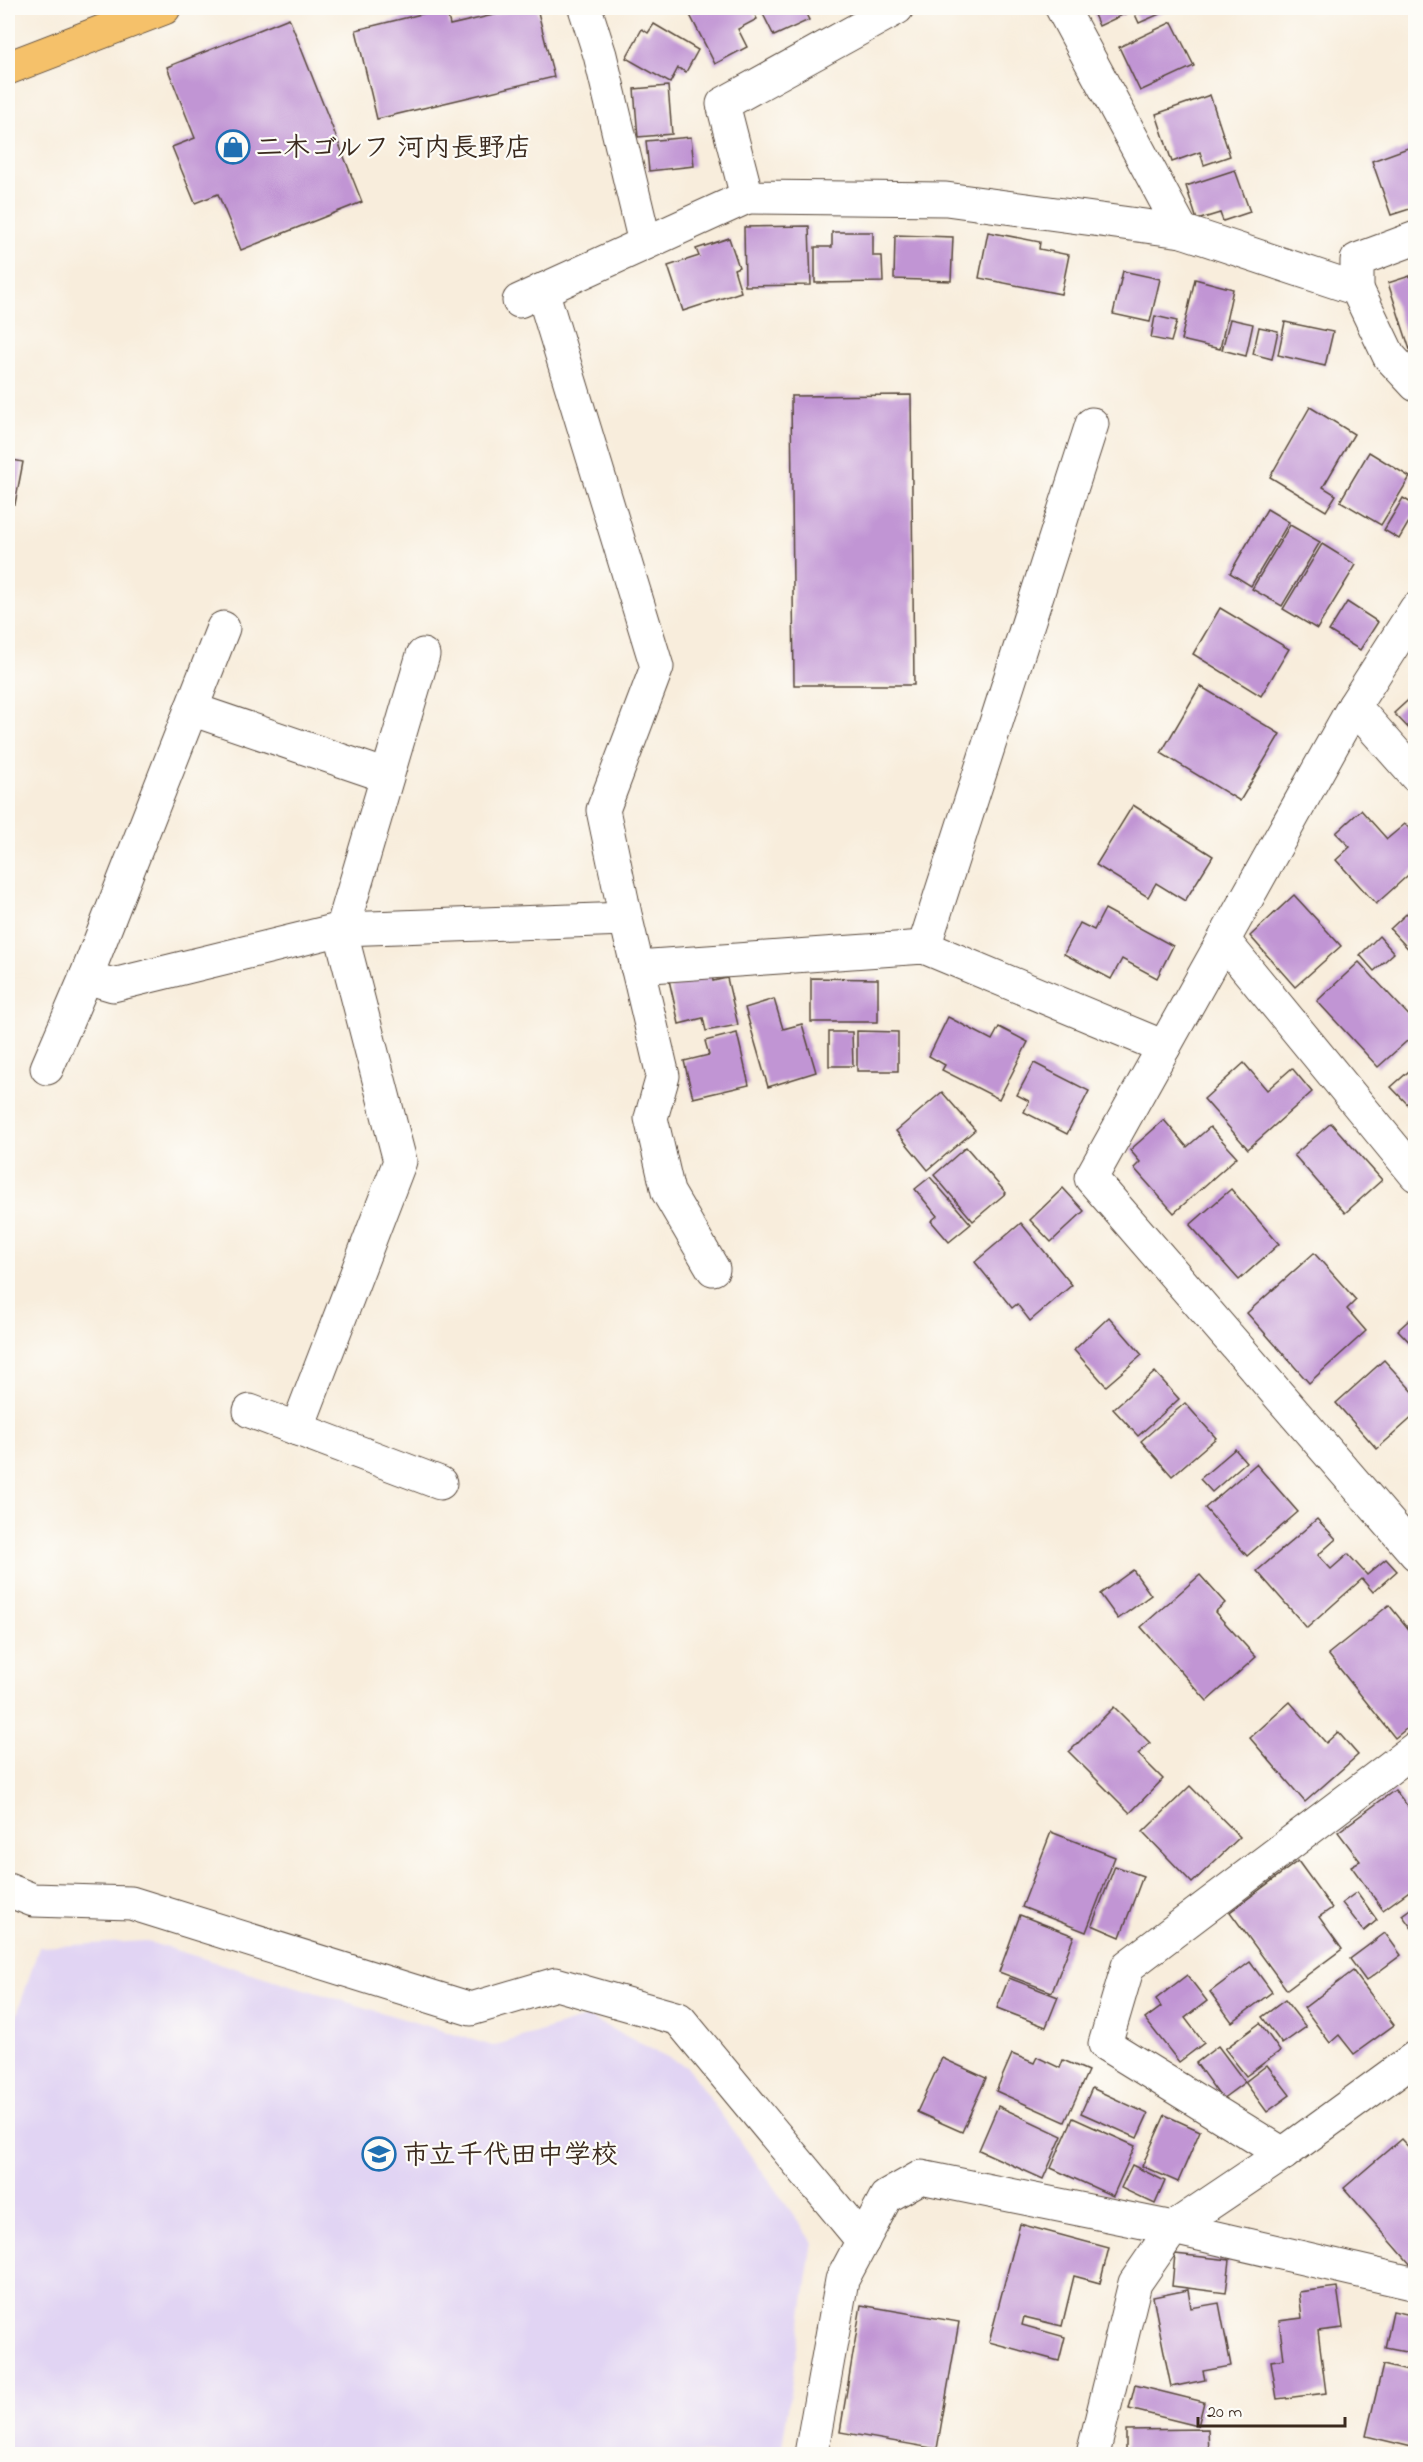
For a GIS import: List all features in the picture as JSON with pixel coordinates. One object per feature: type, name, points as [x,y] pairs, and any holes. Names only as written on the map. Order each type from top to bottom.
[{"type":"highway","points":[[8,68],[164,8]]},
{"type":"street","points":[[585,8],[600,55],[645,243]]},
{"type":"street","points":[[747,197],[723,104],[897,8]]},
{"type":"street","points":[[1062,8],[1182,231]]},
{"type":"street","points":[[713,1269],[668,1192],[651,1118],[663,1076],[603,810],[657,667],[530,296],[747,197],[946,199],[1182,231],[1357,289]]},
{"type":"street","points":[[1416,238],[1357,260],[1357,289],[1389,356],[1416,385]]},
{"type":"street","points":[[924,946],[1092,424]]},
{"type":"street","points":[[1416,609],[1354,706],[1091,1178],[1416,1554]]},
{"type":"street","points":[[47,1068],[86,977],[223,628]]},
{"type":"street","points":[[297,1429],[400,1161],[341,933],[423,655]]},
{"type":"street","points":[[1354,706],[1416,776]]},
{"type":"street","points":[[191,709],[387,776]]},
{"type":"street","points":[[86,977],[113,986],[342,929],[626,919]]},
{"type":"street","points":[[1224,941],[1416,1175]]},
{"type":"street","points":[[637,967],[924,946],[1164,1047]]},
{"type":"street","points":[[250,1411],[440,1483]]},
{"type":"street","points":[[1283,2154],[1105,2044],[1128,1966],[1416,1748]]},
{"type":"street","points":[[8,1890],[33,1900],[131,1903],[471,2010],[556,1984],[680,2019],[863,2241]]},
{"type":"street","points":[[1093,2454],[1135,2283],[1173,2228],[1283,2154],[1416,2057]]},
{"type":"street","points":[[811,2454],[842,2280],[886,2197],[921,2177],[1173,2228],[1416,2284]]},
{"type":"shaded area","name":"市立千代田中学校","points":[[145,1941],[493,2046],[588,2017],[687,2067],[813,2242],[781,2454],[8,2454],[8,2042],[39,1947]]},
{"type":"building","points":[[446,8],[450,25],[523,8],[537,8],[554,77],[377,119],[356,30]]},
{"type":"building","points":[[700,8],[751,8],[757,19],[738,29],[747,47],[715,64],[689,13]]},
{"type":"building","points":[[760,8],[814,8],[805,12],[809,20],[774,36]]},
{"type":"building","points":[[1091,8],[1168,8],[1169,10],[1139,23],[1133,10],[1099,26]]},
{"type":"building","points":[[289,18],[362,202],[241,250],[218,194],[195,203],[172,147],[195,138],[167,67]]},
{"type":"building","points":[[1172,22],[1194,66],[1140,91],[1119,47]]},
{"type":"building","points":[[654,24],[698,50],[686,72],[678,68],[670,83],[626,58],[642,29],[648,33]]},
{"type":"building","points":[[668,86],[672,134],[638,137],[634,89]]},
{"type":"building","points":[[1210,95],[1230,156],[1204,165],[1200,152],[1172,162],[1156,114]]},
{"type":"building","points":[[691,137],[694,166],[649,171],[646,141]]},
{"type":"building","points":[[1416,145],[1416,207],[1391,215],[1372,161]]},
{"type":"building","points":[[1235,170],[1250,212],[1223,221],[1220,213],[1197,220],[1186,186]]},
{"type":"building","points":[[809,226],[811,285],[745,286],[744,227]]},
{"type":"building","points":[[832,232],[873,232],[873,256],[882,256],[883,282],[815,283],[815,247],[832,247]]},
{"type":"building","points":[[988,232],[1040,242],[1039,249],[1069,255],[1061,294],[979,278]]},
{"type":"building","points":[[895,235],[953,237],[951,281],[894,279]]},
{"type":"building","points":[[729,238],[739,267],[734,269],[741,292],[683,311],[668,266],[699,256],[696,249]]},
{"type":"building","points":[[1123,271],[1160,279],[1150,322],[1113,314]]},
{"type":"building","points":[[1416,274],[1416,365],[1415,365],[1388,283]]},
{"type":"building","points":[[1195,279],[1233,289],[1220,349],[1181,340]]},
{"type":"building","points":[[1155,316],[1177,321],[1171,342],[1151,338]]},
{"type":"building","points":[[1230,319],[1253,324],[1246,356],[1222,350]]},
{"type":"building","points":[[1285,322],[1333,332],[1325,366],[1278,355]]},
{"type":"building","points":[[1259,327],[1278,331],[1272,359],[1253,354]]},
{"type":"building","points":[[911,395],[914,685],[794,685],[791,396]]},
{"type":"building","points":[[1310,407],[1354,434],[1323,487],[1336,495],[1326,511],[1270,477]]},
{"type":"building","points":[[1369,452],[1410,477],[1381,525],[1340,501]]},
{"type":"building","points":[[8,459],[23,462],[15,504],[8,502]]},
{"type":"building","points":[[1403,498],[1416,506],[1416,510],[1399,539],[1384,530]]},
{"type":"building","points":[[1267,509],[1289,522],[1251,586],[1230,573]]},
{"type":"building","points":[[1290,525],[1320,542],[1282,606],[1252,589]]},
{"type":"building","points":[[1322,544],[1356,565],[1317,629],[1283,609]]},
{"type":"building","points":[[1347,602],[1378,622],[1360,650],[1329,631]]},
{"type":"building","points":[[1220,608],[1289,649],[1261,696],[1193,654]]},
{"type":"building","points":[[1200,686],[1280,734],[1240,801],[1161,753]]},
{"type":"building","points":[[1416,693],[1416,736],[1394,713]]},
{"type":"building","points":[[1133,805],[1213,856],[1185,901],[1156,883],[1148,897],[1096,865]]},
{"type":"building","points":[[1361,810],[1387,839],[1405,824],[1416,836],[1416,868],[1376,904],[1336,860],[1350,847],[1336,833]]},
{"type":"building","points":[[1294,895],[1341,946],[1295,987],[1250,936]]},
{"type":"building","points":[[1416,905],[1416,957],[1390,929]]},
{"type":"building","points":[[1105,909],[1173,946],[1157,978],[1122,959],[1111,979],[1064,954],[1080,923],[1094,930]]},
{"type":"building","points":[[1379,936],[1394,953],[1374,971],[1360,955]]},
{"type":"building","points":[[1359,962],[1416,1023],[1416,1033],[1378,1067],[1317,1001]]},
{"type":"building","points":[[711,971],[713,981],[727,978],[738,1025],[706,1031],[703,1018],[679,1024],[669,980]]},
{"type":"building","points":[[811,978],[878,979],[878,1022],[811,1022]]},
{"type":"building","points":[[774,999],[783,1029],[802,1024],[816,1072],[768,1087],[745,1008]]},
{"type":"building","points":[[948,1017],[992,1040],[999,1027],[1028,1042],[999,1099],[942,1070],[945,1065],[929,1056]]},
{"type":"building","points":[[857,1031],[898,1032],[898,1071],[857,1071]]},
{"type":"building","points":[[829,1032],[852,1032],[853,1066],[829,1066]]},
{"type":"building","points":[[737,1033],[749,1085],[693,1098],[684,1061],[709,1055],[705,1041]]},
{"type":"building","points":[[1034,1063],[1089,1091],[1067,1134],[1024,1112],[1029,1101],[1017,1095]]},
{"type":"building","points":[[1244,1063],[1267,1090],[1292,1068],[1312,1092],[1248,1149],[1204,1099]]},
{"type":"building","points":[[1416,1065],[1416,1113],[1391,1087]]},
{"type":"building","points":[[942,1092],[975,1130],[928,1170],[896,1131]]},
{"type":"building","points":[[1164,1120],[1187,1147],[1210,1127],[1237,1157],[1174,1213],[1134,1168],[1140,1162],[1130,1150]]},
{"type":"building","points":[[1331,1123],[1382,1180],[1345,1213],[1294,1155]]},
{"type":"building","points":[[966,1147],[1006,1193],[973,1221],[934,1175]]},
{"type":"building","points":[[930,1177],[971,1224],[949,1242],[931,1221],[937,1216],[915,1189]]},
{"type":"building","points":[[1063,1188],[1084,1211],[1051,1242],[1030,1220]]},
{"type":"building","points":[[1231,1189],[1279,1244],[1239,1280],[1190,1225]]},
{"type":"building","points":[[1021,1223],[1072,1285],[1030,1321],[1017,1304],[1012,1308],[975,1262]]},
{"type":"building","points":[[1314,1253],[1356,1300],[1347,1309],[1366,1331],[1309,1383],[1247,1313]]},
{"type":"building","points":[[1416,1314],[1416,1349],[1398,1330]]},
{"type":"building","points":[[1109,1317],[1142,1355],[1106,1386],[1074,1350]]},
{"type":"building","points":[[1384,1360],[1416,1395],[1416,1414],[1377,1449],[1336,1403]]},
{"type":"building","points":[[1155,1372],[1179,1399],[1138,1436],[1113,1409]]},
{"type":"building","points":[[1185,1403],[1216,1438],[1172,1476],[1141,1441]]},
{"type":"building","points":[[1235,1449],[1246,1462],[1212,1492],[1200,1479]]},
{"type":"building","points":[[1256,1464],[1298,1512],[1247,1556],[1205,1508]]},
{"type":"building","points":[[1317,1519],[1336,1539],[1318,1555],[1331,1569],[1348,1554],[1367,1575],[1386,1559],[1397,1571],[1373,1592],[1362,1579],[1307,1628],[1257,1571]]},
{"type":"building","points":[[1133,1570],[1151,1595],[1118,1619],[1100,1594]]},
{"type":"building","points":[[1200,1575],[1225,1603],[1215,1612],[1256,1657],[1207,1701],[1141,1627]]},
{"type":"building","points":[[1389,1605],[1416,1638],[1416,1721],[1395,1738],[1328,1654]]},
{"type":"building","points":[[1290,1702],[1326,1743],[1338,1732],[1358,1755],[1305,1802],[1250,1738]]},
{"type":"building","points":[[1114,1707],[1150,1743],[1138,1754],[1163,1779],[1130,1813],[1069,1752]]},
{"type":"building","points":[[1190,1786],[1240,1837],[1192,1883],[1143,1832]]},
{"type":"building","points":[[1395,1790],[1416,1817],[1416,1886],[1383,1910],[1351,1866],[1360,1861],[1338,1832]]},
{"type":"building","points":[[1051,1832],[1115,1857],[1086,1932],[1022,1907]]},
{"type":"building","points":[[1298,1861],[1332,1908],[1319,1917],[1342,1949],[1287,1990],[1230,1912]]},
{"type":"building","points":[[1115,1866],[1143,1876],[1120,1937],[1092,1925]]},
{"type":"building","points":[[1357,1892],[1377,1920],[1364,1931],[1342,1903]]},
{"type":"building","points":[[1416,1905],[1416,1934],[1402,1915]]},
{"type":"building","points":[[1020,1915],[1074,1936],[1052,1992],[999,1972]]},
{"type":"building","points":[[1385,1933],[1401,1955],[1366,1981],[1350,1959]]},
{"type":"building","points":[[1250,1962],[1272,1992],[1232,2022],[1210,1992]]},
{"type":"building","points":[[1353,1971],[1394,2025],[1354,2054],[1339,2035],[1330,2043],[1304,2008]]},
{"type":"building","points":[[1187,1975],[1207,2001],[1185,2018],[1204,2043],[1179,2062],[1145,2019],[1161,2007],[1156,1999]]},
{"type":"building","points":[[1009,1978],[1058,1997],[1046,2027],[997,2008]]},
{"type":"building","points":[[1285,2000],[1306,2027],[1282,2044],[1262,2017]]},
{"type":"building","points":[[1260,2023],[1280,2051],[1246,2076],[1225,2049]]},
{"type":"building","points":[[1218,2046],[1245,2082],[1222,2099],[1196,2063]]},
{"type":"building","points":[[1012,2054],[1034,2063],[1037,2057],[1060,2068],[1063,2060],[1088,2071],[1065,2122],[996,2091]]},
{"type":"building","points":[[942,2058],[986,2078],[962,2132],[917,2112]]},
{"type":"building","points":[[1267,2065],[1290,2095],[1267,2112],[1245,2082]]},
{"type":"building","points":[[1092,2088],[1148,2114],[1137,2138],[1081,2113]]},
{"type":"building","points":[[998,2106],[1062,2136],[1043,2179],[979,2150]]},
{"type":"building","points":[[1165,2115],[1200,2131],[1178,2182],[1142,2166]]},
{"type":"building","points":[[1073,2118],[1135,2146],[1113,2196],[1051,2168]]},
{"type":"building","points":[[1401,2139],[1416,2155],[1416,2261],[1411,2265],[1344,2188]]},
{"type":"building","points":[[1132,2165],[1165,2181],[1155,2204],[1121,2188]]},
{"type":"building","points":[[1020,2224],[1109,2248],[1100,2283],[1074,2276],[1062,2326],[1024,2317],[1022,2325],[1065,2337],[1059,2361],[989,2342]]},
{"type":"building","points":[[1175,2254],[1230,2260],[1226,2293],[1172,2286]]},
{"type":"building","points":[[1337,2287],[1343,2328],[1318,2331],[1326,2393],[1277,2399],[1271,2361],[1284,2359],[1279,2321],[1302,2318],[1299,2292]]},
{"type":"building","points":[[1188,2290],[1191,2308],[1219,2303],[1231,2366],[1203,2371],[1205,2380],[1171,2387],[1153,2297]]},
{"type":"building","points":[[861,2305],[959,2322],[937,2449],[840,2432]]},
{"type":"building","points":[[1393,2311],[1416,2316],[1416,2354],[1385,2348]]},
{"type":"building","points":[[1383,2365],[1416,2373],[1416,2448],[1366,2436]]},
{"type":"building","points":[[1135,2385],[1204,2402],[1198,2426],[1129,2409]]},
{"type":"building","points":[[1208,2429],[1209,2454],[1126,2454],[1126,2430]]},
{"type":"place","name":"二木ゴルフ 河内長野店","points":[[233,147]]},
{"type":"place","name":"市立千代田中学校","points":[[379,2154]]}]
